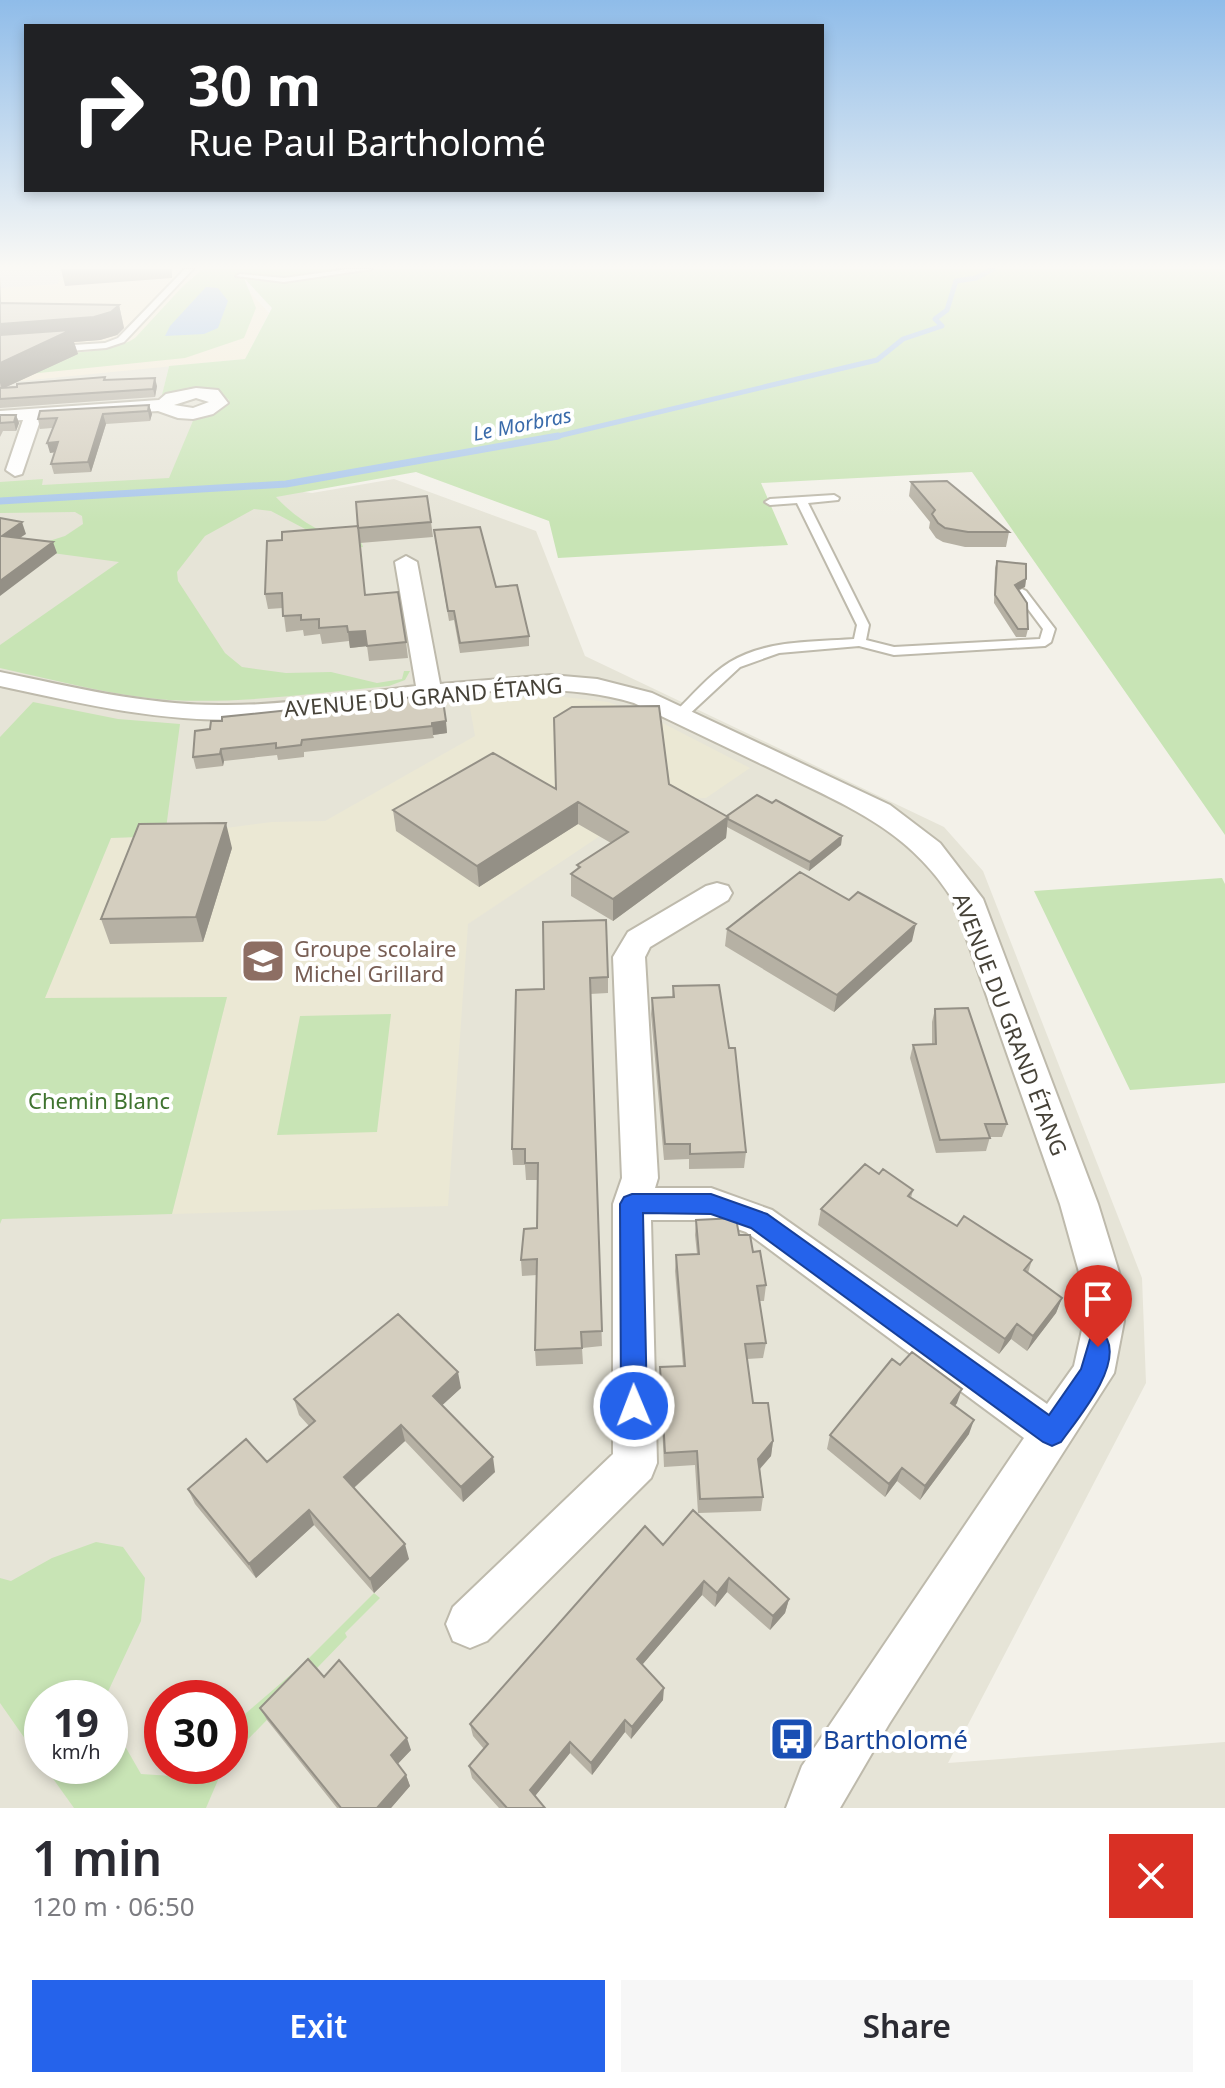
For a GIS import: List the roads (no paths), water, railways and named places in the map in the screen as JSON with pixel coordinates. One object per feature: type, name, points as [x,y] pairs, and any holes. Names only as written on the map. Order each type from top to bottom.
[{"type":"street","points":[[0,416],[164,405]]},
{"type":"street","points":[[15,470],[34,414]]},
{"type":"street","points":[[406,562],[429,692]]},
{"type":"street","name":"AVENUE DU GRAND ÉTANG","points":[[0,679],[129,708],[191,713],[254,712],[549,681],[586,683],[628,693],[880,811],[915,833],[945,862],[968,899],[1079,1204],[1101,1279],[1104,1321],[1093,1373],[854,1732],[821,1785],[813,1808]]},
{"type":"street","points":[[470,1624],[635,1463],[632,1204],[640,1178],[629,957],[639,940],[717,893]]},
{"type":"street","points":[[632,1204],[711,1204],[759,1221],[1052,1433]]},
{"type":"lane","points":[[770,502],[834,498]]},
{"type":"lane","points":[[801,500],[863,625],[859,642]]},
{"type":"lane","points":[[679,716],[733,666],[767,651],[859,642],[894,651],[1045,642],[1049,629],[1022,593]]},
{"type":"lane","points":[[818,629],[824,646]]},
{"type":"waterway","name":"Le Morbras","points":[[550,438],[877,360],[885,353]]},
{"type":"waterway","name":"Le Morbras","points":[[0,501],[286,484],[558,436]]},
{"type":"place","name":"Groupe scolaire Michel Grillard","points":[[263,961]]},
{"type":"place","name":"Bartholomé","points":[[792,1739]]},
{"type":"park label","name":"Chemin Blanc","points":[[99,1100]]}]
